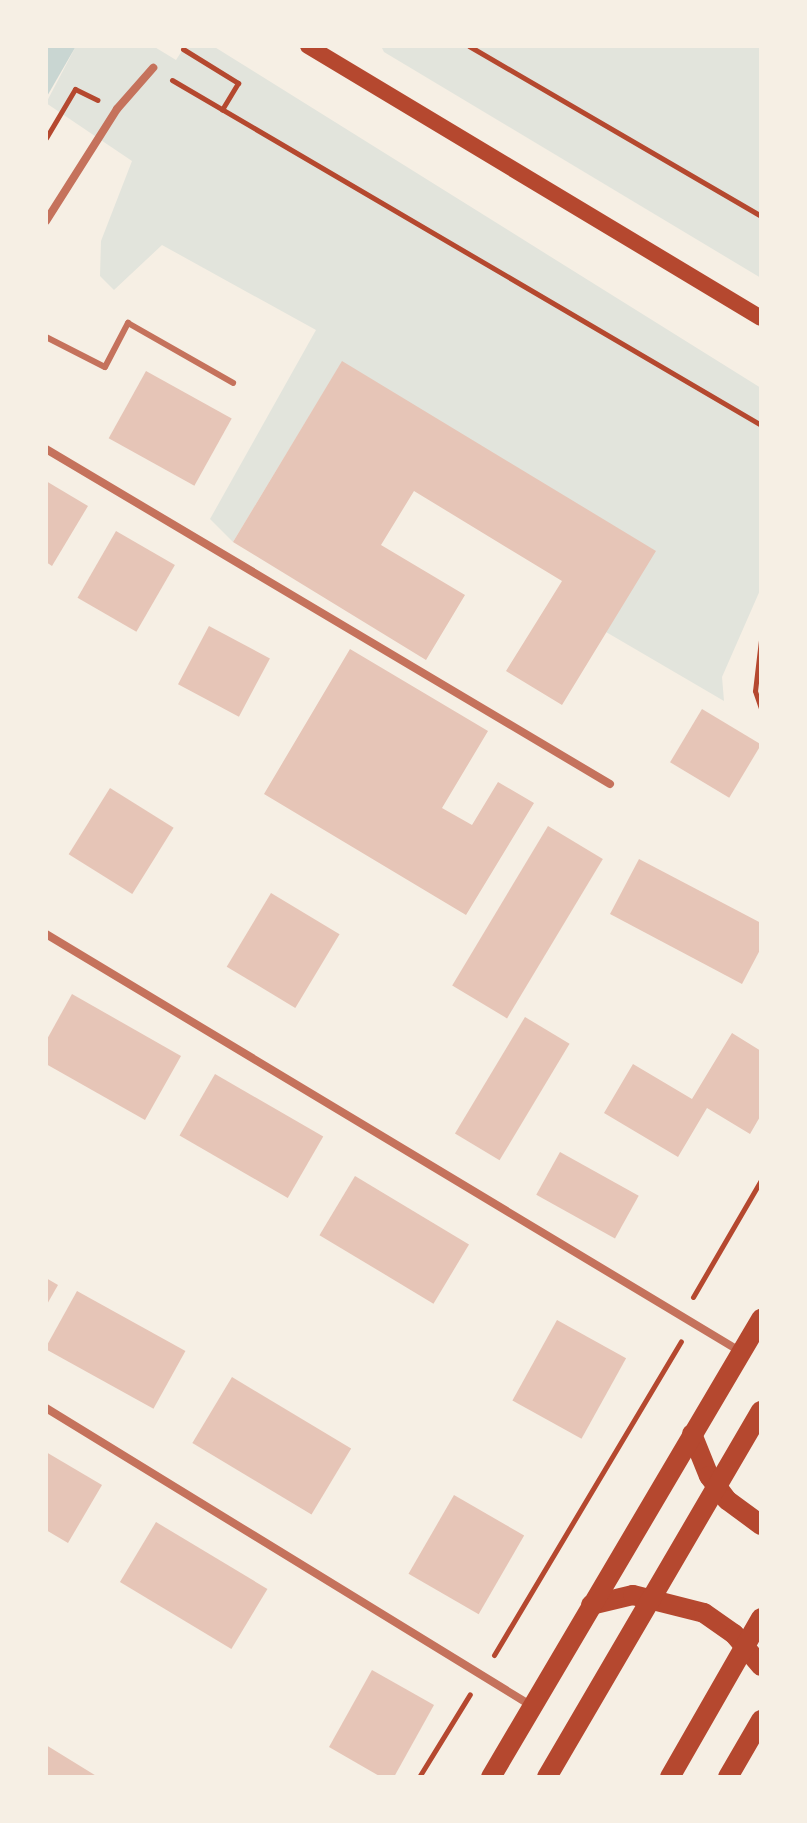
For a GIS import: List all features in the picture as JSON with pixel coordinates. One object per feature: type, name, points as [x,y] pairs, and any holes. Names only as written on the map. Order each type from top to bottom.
[{"type":"main road","points":[[308,46],[761,318]]},
{"type":"main road","points":[[491,1777],[761,1319]]},
{"type":"main road","points":[[547,1777],[761,1411]]},
{"type":"main road","points":[[692,1434],[709,1476],[727,1500],[761,1525]]},
{"type":"main road","points":[[591,1605],[633,1595],[704,1613],[734,1634],[761,1666]]},
{"type":"main road","points":[[670,1777],[761,1618]]},
{"type":"main road","points":[[728,1777],[761,1720]]},
{"type":"street","points":[[46,221],[117,109],[153,68]]},
{"type":"street","points":[[46,449],[610,784]]},
{"type":"street","points":[[46,934],[742,1353]]},
{"type":"street","points":[[46,1408],[533,1707]]},
{"type":"lane","points":[[46,337],[105,367],[128,323],[233,383]]},
{"type":"path","points":[[469,46],[761,216]]},
{"type":"path","points":[[183,49],[238,83],[222,110]]},
{"type":"path","points":[[153,68],[761,425]]},
{"type":"path","points":[[46,138],[75,89]]},
{"type":"path","points":[[761,640],[755,691],[761,708]]},
{"type":"path","points":[[681,1316],[761,1180]]},
{"type":"path","points":[[419,1777],[691,1322]]},
{"type":"shaded area","points":[[46,46],[76,46],[46,98]]},
{"type":"shaded area","points":[[76,46],[153,46],[176,60],[185,46],[213,46],[761,388],[761,588],[722,677],[724,701],[606,632],[655,551],[342,362],[233,542],[210,519],[316,330],[162,245],[114,290],[100,276],[101,241],[132,161],[46,103]]},
{"type":"shaded area","points":[[381,46],[761,46],[761,278],[384,52]]},
{"type":"building","points":[[342,361],[656,551],[562,705],[506,671],[562,581],[414,491],[381,545],[465,595],[426,660],[233,542]]},
{"type":"building","points":[[146,371],[232,419],[194,486],[109,438]]},
{"type":"building","points":[[46,481],[88,506],[52,566],[46,562]]},
{"type":"building","points":[[116,531],[175,565],[136,632],[78,598]]},
{"type":"building","points":[[209,626],[270,658],[239,717],[178,684]]},
{"type":"building","points":[[350,649],[488,731],[442,808],[472,825],[498,782],[534,803],[466,915],[264,794]]},
{"type":"building","points":[[702,709],[761,744],[729,798],[670,762]]},
{"type":"building","points":[[110,788],[174,828],[132,894],[69,854]]},
{"type":"building","points":[[548,826],[603,859],[507,1018],[452,985]]},
{"type":"building","points":[[639,859],[761,923],[761,948],[742,984],[610,914]]},
{"type":"building","points":[[271,893],[340,934],[295,1008],[227,967]]},
{"type":"building","points":[[72,994],[181,1056],[145,1120],[46,1064],[46,1041]]},
{"type":"building","points":[[525,1017],[570,1044],[500,1160],[455,1134]]},
{"type":"building","points":[[732,1033],[761,1051],[761,1115],[750,1134],[707,1108],[678,1157],[604,1113],[633,1064],[692,1099]]},
{"type":"building","points":[[215,1074],[323,1136],[288,1198],[180,1135]]},
{"type":"building","points":[[560,1152],[639,1196],[615,1238],[536,1195]]},
{"type":"building","points":[[355,1176],[469,1245],[433,1304],[319,1235]]},
{"type":"building","points":[[46,1278],[58,1285],[46,1306]]},
{"type":"building","points":[[77,1291],[185,1351],[153,1409],[46,1349]]},
{"type":"building","points":[[557,1320],[626,1358],[581,1439],[512,1400]]},
{"type":"building","points":[[232,1377],[351,1449],[311,1515],[192,1443]]},
{"type":"building","points":[[46,1452],[102,1485],[68,1543],[46,1530]]},
{"type":"building","points":[[454,1495],[524,1536],[479,1614],[408,1574]]},
{"type":"building","points":[[156,1522],[267,1589],[231,1649],[120,1582]]},
{"type":"building","points":[[372,1670],[434,1705],[394,1777],[381,1777],[329,1747]]},
{"type":"building","points":[[46,1745],[98,1777],[46,1777]]}]
